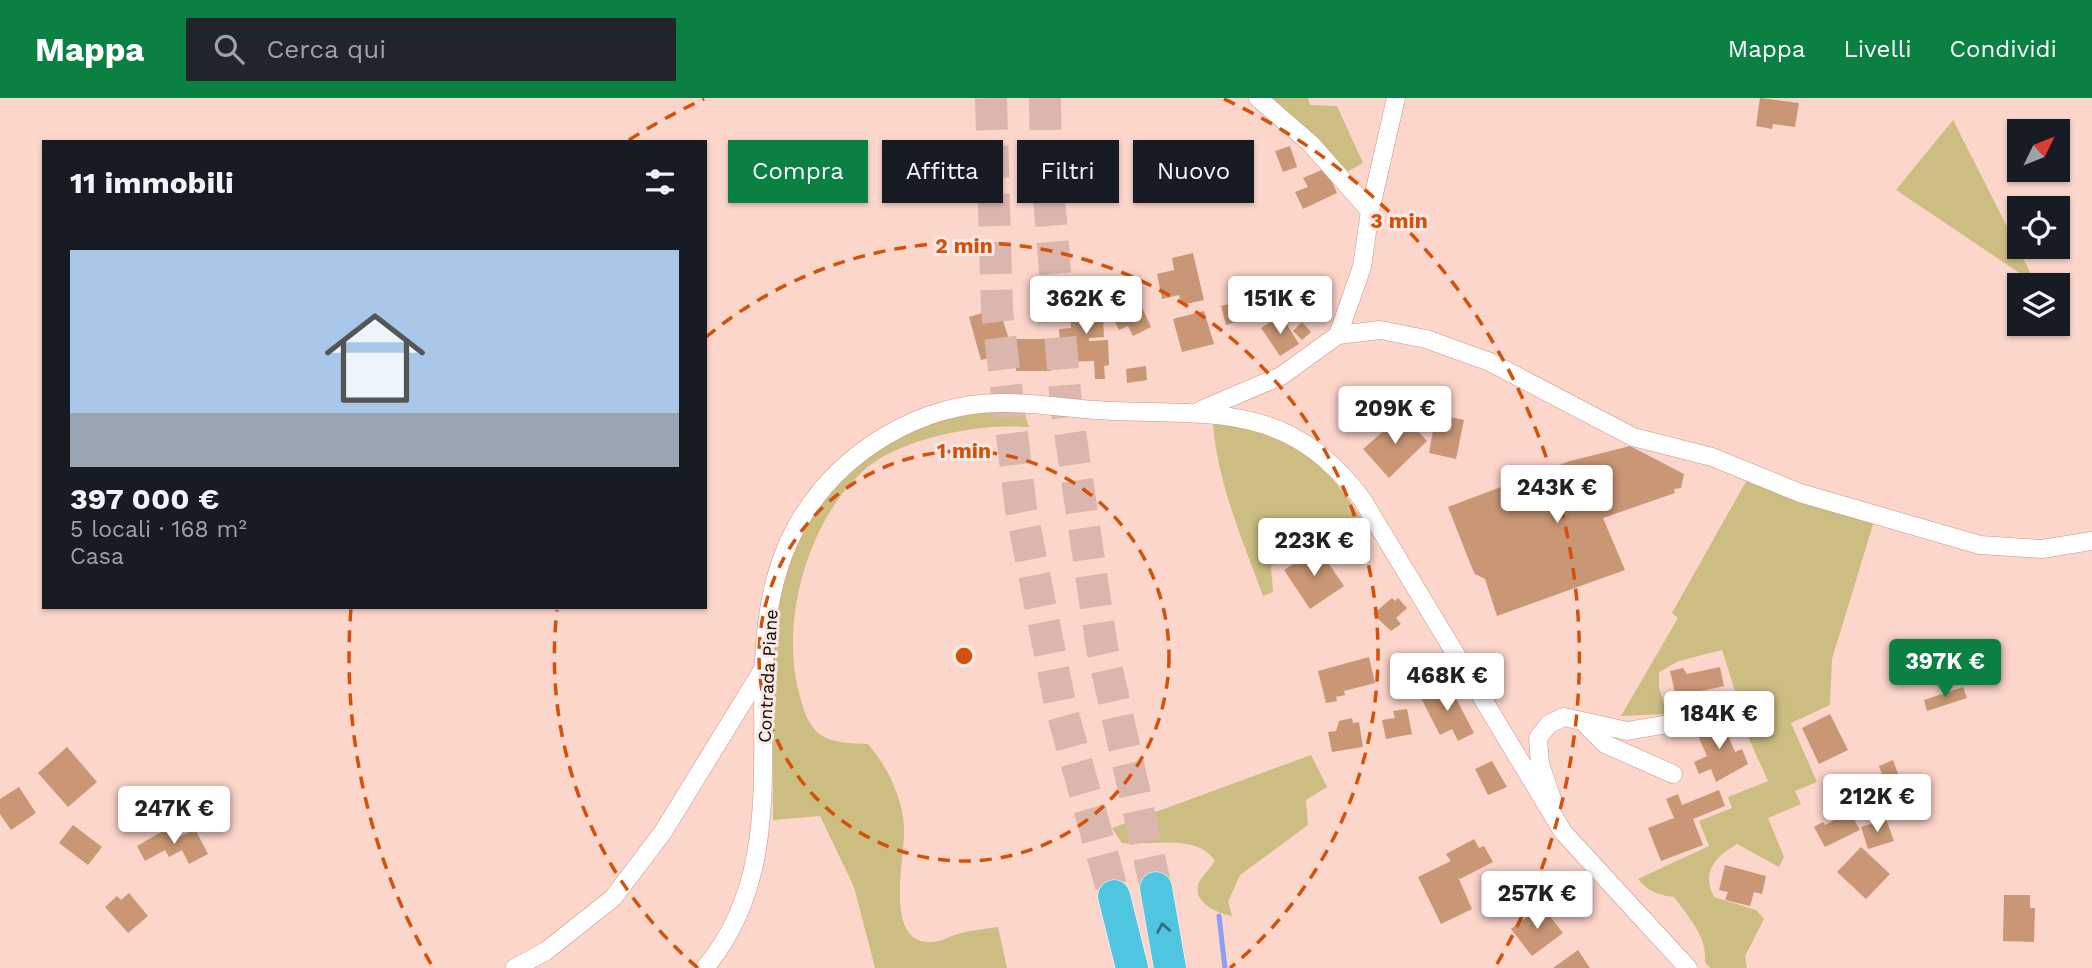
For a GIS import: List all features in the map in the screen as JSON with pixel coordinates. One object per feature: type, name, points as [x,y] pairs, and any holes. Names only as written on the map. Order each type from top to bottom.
[{"type":"highway","points":[[1156,888],[1170,968]]},
{"type":"highway","points":[[1114,896],[1132,968]]},
{"type":"street","points":[[1258,98],[1311,144],[1370,211]]},
{"type":"street","points":[[1396,98],[1370,211],[1362,267],[1338,335],[1380,330],[1426,339],[1490,362],[1633,437],[1712,457],[1800,493],[1980,545],[2042,549],[2092,541]]},
{"type":"street","name":"Contrada Piane","points":[[1196,411],[1281,376],[1338,335]]},
{"type":"street","name":"Contrada Piane","points":[[705,968],[747,896],[755,862],[763,811],[765,666],[770,609],[787,546],[816,498],[844,467],[875,442],[908,424],[940,412],[984,404],[1108,411],[1196,411],[1241,417],[1276,429],[1316,452],[1354,488],[1563,832],[1688,968]]},
{"type":"street","points":[[515,968],[546,951],[613,898],[663,832],[765,666]]},
{"type":"street","points":[[1563,832],[1540,764],[1538,738],[1549,724],[1564,717],[1627,731],[1704,718]]},
{"type":"street","points":[[1584,723],[1605,744],[1673,774]]},
{"type":"shaded area","points":[[1265,98],[1308,98],[1310,105],[1337,106],[1363,163],[1343,174]]},
{"type":"shaded area","points":[[1953,120],[2007,227],[2007,259],[2023,259],[2030,273],[2020,273],[1896,190]]},
{"type":"shaded area","points":[[1023,408],[1029,427],[988,428],[941,435],[897,450],[862,472],[843,493],[827,517],[803,573],[793,632],[794,661],[801,700],[807,717],[817,732],[835,741],[868,744],[892,782],[904,826],[900,893],[905,925],[912,936],[925,942],[998,927],[1007,968],[875,968],[854,887],[820,816],[773,820],[773,653],[780,577],[806,517],[865,455],[955,410]]},
{"type":"shaded area","points":[[1213,423],[1261,433],[1299,451],[1332,479],[1361,518],[1312,540],[1271,566],[1273,592],[1263,596],[1225,489]]},
{"type":"shaded area","points":[[1748,478],[1875,518],[1832,659],[1830,705],[1791,723],[1817,782],[1795,791],[1801,804],[1768,818],[1784,857],[1779,867],[1737,844],[1722,854],[1712,866],[1709,880],[1714,897],[1756,910],[1764,919],[1745,956],[1747,968],[1710,968],[1705,962],[1700,936],[1674,897],[1654,892],[1638,879],[1709,846],[1699,821],[1732,808],[1728,797],[1768,781],[1735,708],[1740,706],[1722,650],[1679,661],[1659,672],[1659,687],[1667,714],[1621,716],[1678,618],[1672,613]]},
{"type":"shaded area","points":[[1311,755],[1327,787],[1306,800],[1308,825],[1240,875],[1228,902],[1232,916],[1211,909],[1198,893],[1201,879],[1215,861],[1207,852],[1185,844],[1122,843],[1112,828]]},
{"type":"building","points":[[1760,98],[1799,103],[1795,127],[1773,124],[1772,129],[1756,126]]},
{"type":"building","points":[[1290,146],[1297,167],[1283,172],[1275,151]]},
{"type":"building","points":[[1326,168],[1337,193],[1303,209],[1295,192],[1308,187],[1303,178]]},
{"type":"building","points":[[1193,253],[1204,300],[1182,305],[1179,295],[1162,299],[1157,274],[1174,270],[1172,258]]},
{"type":"building","points":[[1102,294],[1104,337],[1089,338],[1089,341],[1108,340],[1109,365],[1104,366],[1105,379],[1095,379],[1094,361],[1061,362],[1059,329],[1071,328],[1070,310],[1075,309],[1075,305],[1088,304],[1088,295]]},
{"type":"building","points":[[1253,298],[1258,316],[1226,325],[1221,306]]},
{"type":"building","points":[[1138,299],[1151,327],[1133,336],[1128,326],[1119,330],[1110,312]]},
{"type":"building","points":[[999,308],[1013,352],[981,360],[969,317]]},
{"type":"building","points":[[1204,311],[1214,344],[1182,352],[1173,319]]},
{"type":"building","points":[[1281,315],[1299,344],[1280,356],[1261,328]]},
{"type":"building","points":[[1302,322],[1311,332],[1302,340],[1293,331]]},
{"type":"building","points":[[1016,339],[1051,339],[1051,371],[1016,371]]},
{"type":"building","points":[[1146,366],[1147,380],[1127,383],[1126,369]]},
{"type":"building","points":[[1403,414],[1427,441],[1389,478],[1363,449]]},
{"type":"building","points":[[1436,414],[1464,420],[1456,459],[1429,453]]},
{"type":"building","points":[[1630,446],[1684,474],[1681,488],[1674,489],[1675,493],[1603,518],[1625,570],[1497,616],[1485,579],[1475,574],[1448,507],[1570,461]]},
{"type":"building","points":[[1318,548],[1344,586],[1310,609],[1284,570]]},
{"type":"building","points":[[1392,598],[1395,601],[1398,598],[1407,608],[1396,618],[1401,624],[1391,631],[1373,614]]},
{"type":"building","points":[[1369,657],[1375,683],[1344,691],[1345,695],[1336,697],[1337,701],[1326,703],[1318,671]]},
{"type":"building","points":[[1720,667],[1724,686],[1692,693],[1693,698],[1677,701],[1670,671],[1683,668],[1687,674]]},
{"type":"building","points":[[1448,683],[1474,733],[1458,741],[1452,729],[1440,735],[1421,698]]},
{"type":"building","points":[[1963,687],[1967,698],[1927,711],[1924,700]]},
{"type":"building","points":[[1407,709],[1412,734],[1386,739],[1382,720],[1395,718],[1393,711]]},
{"type":"building","points":[[1830,714],[1848,750],[1819,764],[1802,728]]},
{"type":"building","points":[[1352,718],[1353,723],[1359,722],[1363,747],[1332,752],[1328,732],[1336,731],[1339,721]]},
{"type":"building","points":[[1721,718],[1735,752],[1742,749],[1748,764],[1716,782],[1711,769],[1699,774],[1694,762],[1707,756],[1695,729]]},
{"type":"building","points":[[67,747],[97,782],[68,807],[38,773]]},
{"type":"building","points":[[1893,760],[1903,787],[1888,792],[1879,766]]},
{"type":"building","points":[[1492,761],[1507,787],[1488,795],[1475,769]]},
{"type":"building","points":[[19,787],[36,813],[11,830],[0,814],[0,799]]},
{"type":"building","points":[[1719,790],[1725,806],[1693,819],[1703,845],[1661,861],[1648,828],[1674,818],[1666,799],[1678,794],[1682,805]]},
{"type":"building","points":[[1850,812],[1860,830],[1825,847],[1814,827],[1823,822],[1825,825]]},
{"type":"building","points":[[1886,819],[1894,841],[1868,849],[1861,827]]},
{"type":"building","points":[[73,825],[102,847],[88,865],[59,843]]},
{"type":"building","points":[[168,828],[176,839],[195,829],[208,854],[189,864],[182,850],[169,857],[165,850],[145,861],[137,846]]},
{"type":"building","points":[[1474,839],[1479,848],[1484,846],[1493,862],[1460,879],[1458,877],[1472,909],[1441,924],[1418,877],[1451,861],[1446,854]]},
{"type":"building","points":[[1861,847],[1890,874],[1866,899],[1837,872]]},
{"type":"building","points":[[1725,865],[1766,876],[1762,894],[1754,892],[1750,906],[1725,900],[1728,892],[1719,890]]},
{"type":"building","points":[[129,893],[148,916],[128,933],[105,907],[117,896],[121,900]]},
{"type":"building","points":[[2004,895],[2030,895],[2030,908],[2035,908],[2034,942],[2003,941]]},
{"type":"building","points":[[1542,906],[1563,933],[1532,956],[1511,929]]},
{"type":"building","points":[[1578,950],[1590,968],[1553,968]]},
{"type":"waterway","points":[[1219,916],[1225,968]]},
{"type":"tunnel","points":[[991,98],[997,311],[1021,509],[1060,704],[1114,896]]},
{"type":"tunnel","points":[[1045,98],[1046,161],[1066,405],[1102,648],[1156,888]]}]
